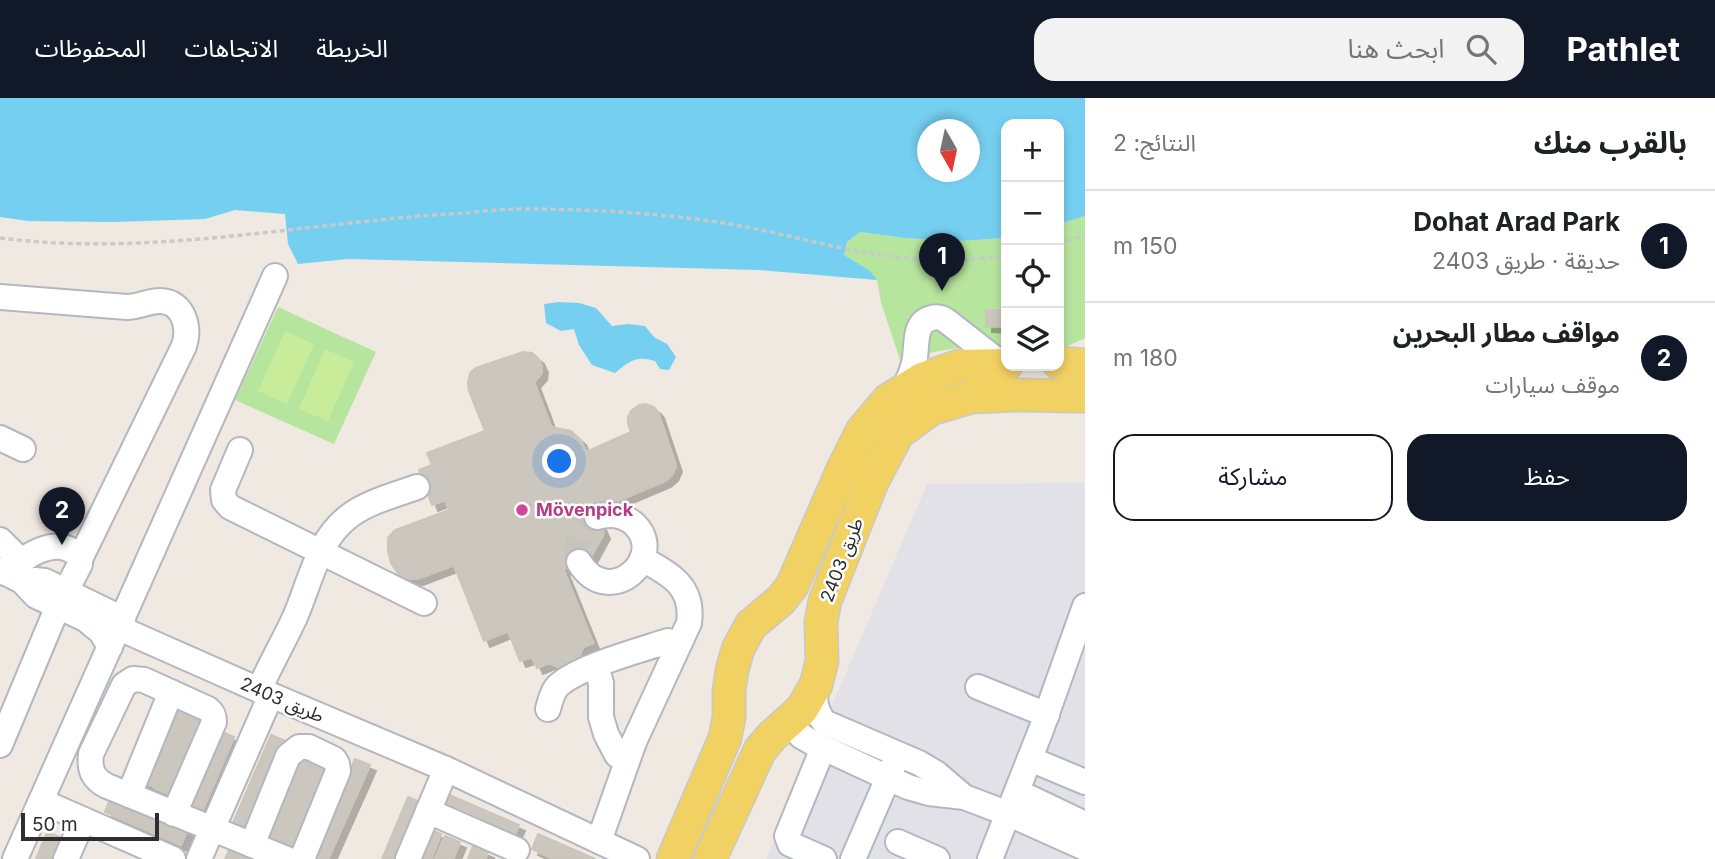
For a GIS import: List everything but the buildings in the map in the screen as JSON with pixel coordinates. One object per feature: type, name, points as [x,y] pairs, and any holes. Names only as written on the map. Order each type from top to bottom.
[{"type":"main road","points":[[1064,362],[1085,365]]},
{"type":"main road","name":"طريق 2403","points":[[673,859],[725,738],[732,670],[738,649],[751,625],[781,600],[792,586],[862,431],[888,400],[922,379],[959,366],[1001,365]]},
{"type":"main road","name":"طريق 2403","points":[[710,859],[760,750],[802,709],[816,685],[822,661],[821,621],[825,601],[872,482],[898,433],[931,409],[971,397],[1015,395],[1081,400]]},
{"type":"main road","points":[[765,613],[783,609],[802,614],[816,626],[822,644]]},
{"type":"main road","points":[[729,691],[736,709],[751,722],[770,726],[789,720]]},
{"type":"main road","points":[[693,813],[725,827]]},
{"type":"lane","points":[[15,859],[275,276]]},
{"type":"lane","points":[[0,297],[127,307],[164,301],[179,310],[186,321],[187,337],[62,598],[1,742]]},
{"type":"lane","points":[[903,390],[914,365],[918,330],[927,319],[942,318],[1001,362]]},
{"type":"lane","points":[[1064,358],[1085,347]]},
{"type":"lane","points":[[0,438],[23,449]]},
{"type":"lane","points":[[240,450],[223,490],[227,504],[424,603]]},
{"type":"lane","points":[[199,859],[321,551],[332,532],[349,516],[369,505],[417,486]]},
{"type":"lane","points":[[579,562],[590,576],[608,582],[627,578],[642,559],[642,536],[630,521],[612,514],[597,517]]},
{"type":"lane","points":[[0,540],[12,571],[44,548],[65,548],[75,552],[80,559]]},
{"type":"lane","points":[[591,838],[613,767],[634,742],[665,656],[689,623],[688,598],[673,578],[642,559]]},
{"type":"lane","name":"طريق 2403","points":[[12,571],[45,581],[62,598],[117,631],[446,769],[637,859]]},
{"type":"lane","points":[[990,859],[1047,715],[1078,648],[1085,606]]},
{"type":"lane","points":[[548,709],[552,694],[562,682],[581,671],[596,666],[665,656]]},
{"type":"lane","points":[[596,666],[601,683],[603,726],[613,767]]},
{"type":"lane","points":[[174,814],[214,717],[208,709],[172,692],[144,680],[133,679],[124,685],[92,754],[92,774],[98,781],[128,795],[174,814],[287,859]]},
{"type":"lane","points":[[816,685],[814,698],[824,722],[936,773],[964,797]]},
{"type":"lane","points":[[978,687],[1047,715]]},
{"type":"lane","points":[[128,795],[172,692]]},
{"type":"lane","points":[[789,720],[801,736],[908,786],[929,793],[1013,803],[1085,824]]},
{"type":"lane","points":[[252,845],[290,752],[299,747],[309,747],[334,759],[338,771],[302,859]]},
{"type":"lane","points":[[823,748],[787,836],[790,844],[824,859]]},
{"type":"lane","points":[[853,859],[899,754]]},
{"type":"lane","points":[[1030,759],[1085,782]]},
{"type":"lane","points":[[408,859],[446,769]]},
{"type":"lane","points":[[41,801],[164,857]]},
{"type":"lane","points":[[1013,803],[1085,849]]},
{"type":"lane","points":[[428,811],[515,855],[533,812]]},
{"type":"lane","points":[[66,859],[83,820]]},
{"type":"lane","points":[[898,842],[937,859]]},
{"type":"path","points":[[0,238],[82,244],[150,243],[418,215],[521,209],[625,212],[728,224],[891,256],[931,260],[1001,257]]},
{"type":"path","points":[[1064,242],[1085,235]]},
{"type":"path","points":[[1079,237],[1085,242]]},
{"type":"shaded area","points":[[1085,483],[1085,859],[766,859],[927,484]]},
{"type":"green space","points":[[1085,216],[1085,338],[1064,348],[1064,245],[1064,222]]},
{"type":"green space","points":[[860,232],[959,241],[1001,238],[1001,349],[969,346],[900,360],[881,302],[877,280],[844,255],[847,242]]},
{"type":"green space","points":[[278,307],[376,352],[334,444],[235,400]]},
{"type":"green space","points":[[285,331],[314,344],[287,404],[258,391]]},
{"type":"green space","points":[[325,349],[354,362],[328,421],[299,409]]},
{"type":"water","points":[[0,98],[1085,98],[1085,216],[1064,222],[1064,119],[1001,119],[1001,238],[959,241],[860,232],[847,242],[844,255],[870,271],[877,280],[759,270],[348,259],[298,264],[288,244],[285,214],[235,210],[205,219],[28,221],[0,217]]},
{"type":"water","points":[[579,303],[596,308],[612,326],[645,326],[654,337],[667,344],[676,357],[669,370],[660,369],[655,361],[643,359],[629,362],[615,373],[592,365],[579,345],[574,329],[561,331],[546,323],[544,304]]},
{"type":"tunnel","points":[[579,562],[579,536],[585,526],[597,517]]},
{"type":"place","name":"Dohat Arad Park","points":[[942,291]]},
{"type":"place","name":"Mövenpick","points":[[522,510]]},
{"type":"place","name":"مواقف مطار البحرين","points":[[62,545]]}]
